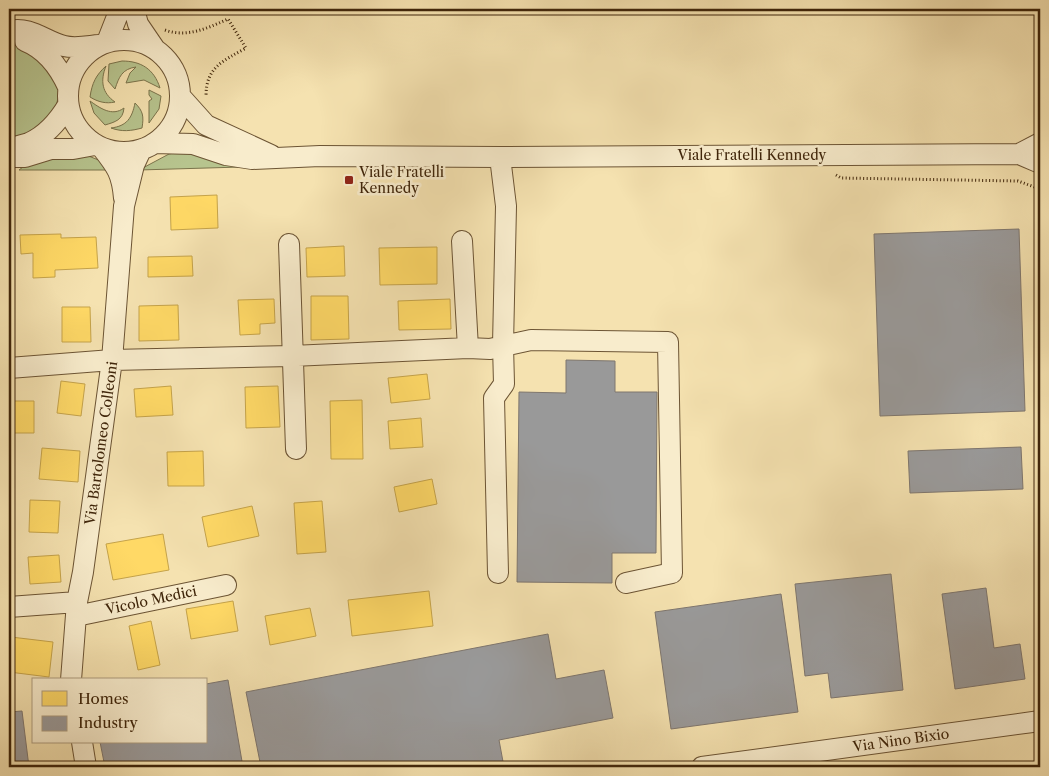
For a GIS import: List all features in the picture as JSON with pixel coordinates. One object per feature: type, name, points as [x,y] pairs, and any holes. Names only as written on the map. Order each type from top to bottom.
[{"type":"street","points":[[9,149],[30,142],[46,132],[62,115],[72,74],[80,60],[103,44],[120,9]]},
{"type":"street","points":[[134,9],[138,24],[155,49]]},
{"type":"street","points":[[9,30],[32,32],[66,47],[103,44],[117,40],[138,41],[155,49],[165,57],[174,69],[179,84],[180,96],[175,120],[167,133],[148,147],[134,165],[124,206]]},
{"type":"street","points":[[9,35],[41,50],[62,72],[76,126],[83,135],[99,147],[114,163],[122,181],[124,206]]},
{"type":"street","name":"Viale Fratelli Kennedy","points":[[180,96],[206,125],[275,157]]},
{"type":"street","name":"Viale Fratelli Kennedy","points":[[1019,154],[1040,142]]},
{"type":"street","name":"Viale Fratelli Kennedy","points":[[9,157],[25,157],[51,149],[74,150],[99,147],[123,153],[148,147],[193,144],[226,155],[252,159],[275,157],[1019,154],[1040,163]]},
{"type":"street","points":[[498,573],[494,398],[504,384],[502,345],[506,206],[500,157]]},
{"type":"street","name":"Via Bartolomeo Colleoni","points":[[71,678],[77,609],[112,360],[124,206]]},
{"type":"street","points":[[462,241],[468,348]]},
{"type":"street","points":[[289,244],[296,449]]},
{"type":"street","points":[[9,368],[112,360],[292,356],[468,348],[490,349],[530,340],[668,342],[672,573],[626,583]]},
{"type":"street","name":"Vicolo Medici","points":[[9,607],[77,609],[226,584]]},
{"type":"street","name":"Via Nino Bixio","points":[[702,767],[1040,720]]},
{"type":"street","points":[[82,744],[86,767]]},
{"type":"path","points":[[163,29],[173,33],[185,33],[207,28],[228,19],[246,48],[218,64],[206,84],[208,102]]},
{"type":"path","points":[[833,173],[841,178],[1018,181],[1040,189]]},
{"type":"green space","points":[[9,45],[17,45],[30,50],[57,80],[59,93],[56,107],[32,134],[9,139]]},
{"type":"green space","points":[[129,61],[146,67],[154,76],[160,88],[144,80],[126,83],[130,73],[136,67],[122,74],[115,89],[108,81],[109,64]]},
{"type":"green space","points":[[106,66],[103,86],[107,95],[115,102],[102,102],[90,97],[95,80]]},
{"type":"green space","points":[[149,90],[161,96],[159,109],[149,123],[149,101],[152,99],[149,95]]},
{"type":"green space","points":[[90,101],[102,109],[111,112],[120,111],[124,108],[122,115],[118,120],[105,125],[94,113]]},
{"type":"green space","points":[[135,103],[142,114],[142,128],[126,131],[111,128],[117,127],[128,120]]},
{"type":"green space","points":[[76,151],[101,161],[109,170],[19,170],[27,164]]},
{"type":"green space","points":[[184,151],[241,167],[139,170],[169,154]]},
{"type":"building: Homes","points":[[217,195],[218,228],[171,230],[170,197]]},
{"type":"building: Homes","points":[[61,234],[61,238],[96,237],[98,268],[55,270],[55,277],[33,278],[33,253],[21,254],[20,235]]},
{"type":"building: Homes","points":[[344,246],[345,276],[307,277],[306,248]]},
{"type":"building: Homes","points":[[437,247],[437,284],[380,285],[379,248]]},
{"type":"building: Homes","points":[[192,256],[193,276],[148,277],[148,257]]},
{"type":"building: Homes","points":[[311,296],[348,296],[349,339],[311,340]]},
{"type":"building: Homes","points":[[274,299],[275,323],[260,324],[260,334],[240,335],[238,300]]},
{"type":"building: Homes","points":[[450,299],[451,329],[399,330],[398,301]]},
{"type":"building: Homes","points":[[178,305],[179,340],[139,341],[139,306]]},
{"type":"building: Homes","points":[[62,307],[90,307],[91,342],[62,342]]},
{"type":"building: Homes","points":[[427,374],[430,399],[391,403],[388,378]]},
{"type":"building: Homes","points":[[61,381],[85,384],[81,416],[57,413]]},
{"type":"building: Homes","points":[[171,386],[173,415],[136,417],[134,389]]},
{"type":"building: Homes","points":[[278,386],[280,427],[246,428],[245,387]]},
{"type":"building: Homes","points":[[362,400],[363,459],[331,459],[330,401]]},
{"type":"building: Homes","points":[[9,401],[34,401],[34,433],[9,433]]},
{"type":"building: Homes","points":[[421,418],[423,447],[390,449],[388,421]]},
{"type":"building: Homes","points":[[42,448],[80,451],[78,482],[39,479]]},
{"type":"building: Homes","points":[[203,451],[204,486],[168,486],[167,452]]},
{"type":"building: Homes","points":[[432,479],[437,504],[399,512],[394,487]]},
{"type":"building: Homes","points":[[30,500],[60,501],[58,533],[29,532]]},
{"type":"building: Homes","points":[[322,501],[326,552],[297,554],[294,503]]},
{"type":"building: Homes","points":[[252,506],[259,536],[208,547],[202,517]]},
{"type":"building: Homes","points":[[163,534],[169,570],[113,580],[106,544]]},
{"type":"building: Homes","points":[[59,555],[61,582],[30,584],[28,557]]},
{"type":"building: Homes","points":[[429,591],[433,626],[352,636],[348,600]]},
{"type":"building: Homes","points":[[233,601],[238,631],[191,639],[186,609]]},
{"type":"building: Homes","points":[[310,608],[316,636],[270,645],[265,616]]},
{"type":"building: Homes","points":[[151,621],[160,665],[138,670],[129,626]]},
{"type":"building: Homes","points":[[11,637],[53,642],[49,677],[9,672]]},
{"type":"building: Homes","points":[[996,763],[997,767],[968,766]]},
{"type":"building: Industry","points":[[1019,229],[1025,411],[880,416],[874,234]]},
{"type":"building: Industry","points":[[566,360],[615,361],[615,392],[657,392],[656,553],[612,553],[612,583],[517,582],[519,392],[566,393]]},
{"type":"building: Industry","points":[[1021,447],[1023,489],[910,493],[908,451]]},
{"type":"building: Industry","points":[[891,574],[903,690],[831,698],[828,673],[805,676],[795,584]]},
{"type":"building: Industry","points":[[986,588],[994,648],[1020,644],[1025,679],[955,689],[942,594]]},
{"type":"building: Industry","points":[[781,594],[798,712],[671,729],[655,612]]},
{"type":"building: Industry","points":[[548,634],[556,679],[604,670],[613,718],[499,740],[504,767],[261,767],[246,692]]},
{"type":"building: Industry","points":[[228,680],[243,767],[105,767],[100,744],[208,744],[208,684]]},
{"type":"building: Industry","points":[[22,711],[29,767],[9,767],[9,712]]},
{"type":"place","name":"Viale Fratelli Kennedy","points":[[349,180]]}]
